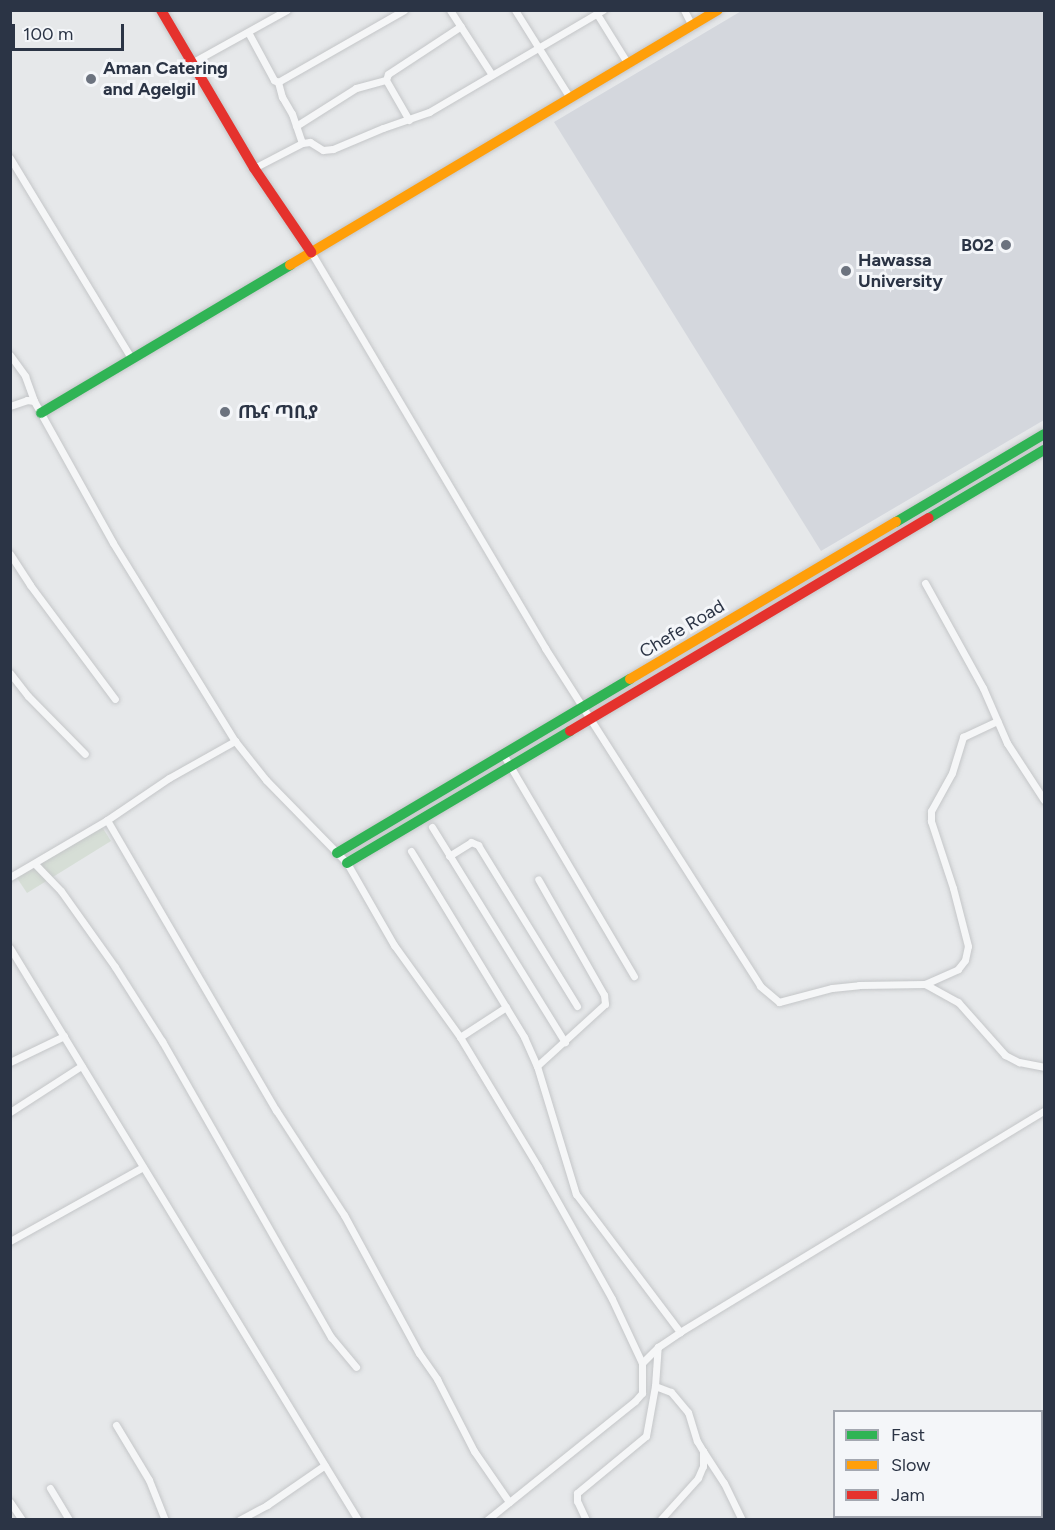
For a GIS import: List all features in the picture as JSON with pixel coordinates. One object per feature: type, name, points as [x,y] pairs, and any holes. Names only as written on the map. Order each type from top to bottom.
[{"type":"street","points":[[161,10],[254,168],[311,252],[518,605],[584,706],[737,954],[760,986],[777,1001],[841,987],[925,984],[958,969],[965,960],[968,946],[953,888],[931,821],[931,811],[952,773],[963,737],[997,722]]},
{"type":"street","points":[[193,62],[288,10]]},
{"type":"street","points":[[278,82],[390,14],[404,10]]},
{"type":"street","points":[[450,10],[492,75]]},
{"type":"street","points":[[515,10],[570,98]]},
{"type":"street","points":[[684,10],[692,26]]},
{"type":"street","points":[[41,413],[718,10]]},
{"type":"street","points":[[254,168],[302,143],[310,142],[323,150],[333,149],[429,112],[600,12],[628,64]]},
{"type":"street","points":[[296,126],[356,88],[386,80],[393,69],[461,26]]},
{"type":"street","points":[[248,32],[274,80],[278,82],[302,143]]},
{"type":"street","points":[[386,80],[409,120]]},
{"type":"street","points":[[11,160],[131,358]]},
{"type":"street","points":[[10,355],[25,376],[34,401],[113,543],[235,741],[266,780],[347,863],[394,945],[460,1037],[595,1269],[642,1363],[642,1393],[635,1401],[487,1520]]},
{"type":"street","points":[[10,406],[27,400],[34,401]]},
{"type":"street","name":"Chefe Road","points":[[337,853],[1044,434]]},
{"type":"street","name":"Chefe Road","points":[[347,863],[1044,450]]},
{"type":"street","points":[[10,554],[30,585],[116,699]]},
{"type":"street","points":[[925,583],[965,653],[1007,743],[1044,800]]},
{"type":"street","points":[[10,673],[28,696],[85,754]]},
{"type":"street","points":[[10,877],[107,820],[169,778],[235,741]]},
{"type":"street","points":[[503,754],[634,976]]},
{"type":"street","points":[[107,820],[276,1110],[344,1215],[419,1353],[437,1378],[474,1452],[509,1502]]},
{"type":"street","points":[[432,827],[566,1042]]},
{"type":"street","points":[[449,856],[471,842],[478,845],[577,1006]]},
{"type":"street","points":[[411,851],[506,1007],[537,1066],[576,1194],[680,1332]]},
{"type":"street","points":[[35,864],[61,891],[115,967],[162,1041],[331,1337],[356,1368]]},
{"type":"street","points":[[537,1066],[566,1042],[605,1004],[604,995],[538,879]]},
{"type":"street","points":[[10,948],[40,993],[81,1066],[358,1520]]},
{"type":"street","points":[[925,984],[958,1002],[1005,1055],[1019,1062],[1044,1067]]},
{"type":"street","points":[[460,1037],[506,1007]]},
{"type":"street","points":[[10,1062],[64,1036]]},
{"type":"street","points":[[10,1112],[81,1066]]},
{"type":"street","points":[[642,1363],[658,1347],[680,1332],[1044,1110]]},
{"type":"street","points":[[10,1240],[143,1167]]},
{"type":"street","points":[[586,1520],[577,1501],[577,1493],[646,1436],[655,1386],[658,1347]]},
{"type":"street","points":[[655,1386],[671,1392],[688,1412],[697,1441],[724,1483],[742,1520]]},
{"type":"street","points":[[116,1425],[149,1480],[165,1520]]},
{"type":"street","points":[[660,1520],[698,1478],[703,1466],[703,1451]]},
{"type":"street","points":[[239,1520],[267,1505],[325,1465]]},
{"type":"street","points":[[50,1488],[69,1520]]},
{"type":"street","points":[[10,1502],[22,1520]]},
{"type":"shaded area","name":"Hawassa University","points":[[743,10],[1044,11],[1044,420],[821,551],[554,122]]},
{"type":"shaded area","points":[[102,827],[111,841],[27,893],[17,878]]},
{"type":"traffic: fast","points":[[41,413],[290,265]]},
{"type":"traffic: fast","points":[[896,522],[1044,434]]},
{"type":"traffic: fast","points":[[929,518],[1044,450]]},
{"type":"traffic: fast","points":[[337,853],[630,679]]},
{"type":"traffic: fast","points":[[347,863],[570,731]]},
{"type":"traffic: slow","points":[[290,265],[718,10]]},
{"type":"traffic: slow","points":[[630,679],[896,522]]},
{"type":"traffic: jam","points":[[161,10],[254,168],[311,252]]},
{"type":"traffic: jam","points":[[570,731],[929,518]]},
{"type":"place","name":"Aman Catering and Agelgil","points":[[91,79]]},
{"type":"place","name":"B02","points":[[1006,245]]},
{"type":"place","name":"Hawassa University","points":[[846,271]]},
{"type":"place","name":"ጤና ጣቢያ","points":[[225,412]]}]
